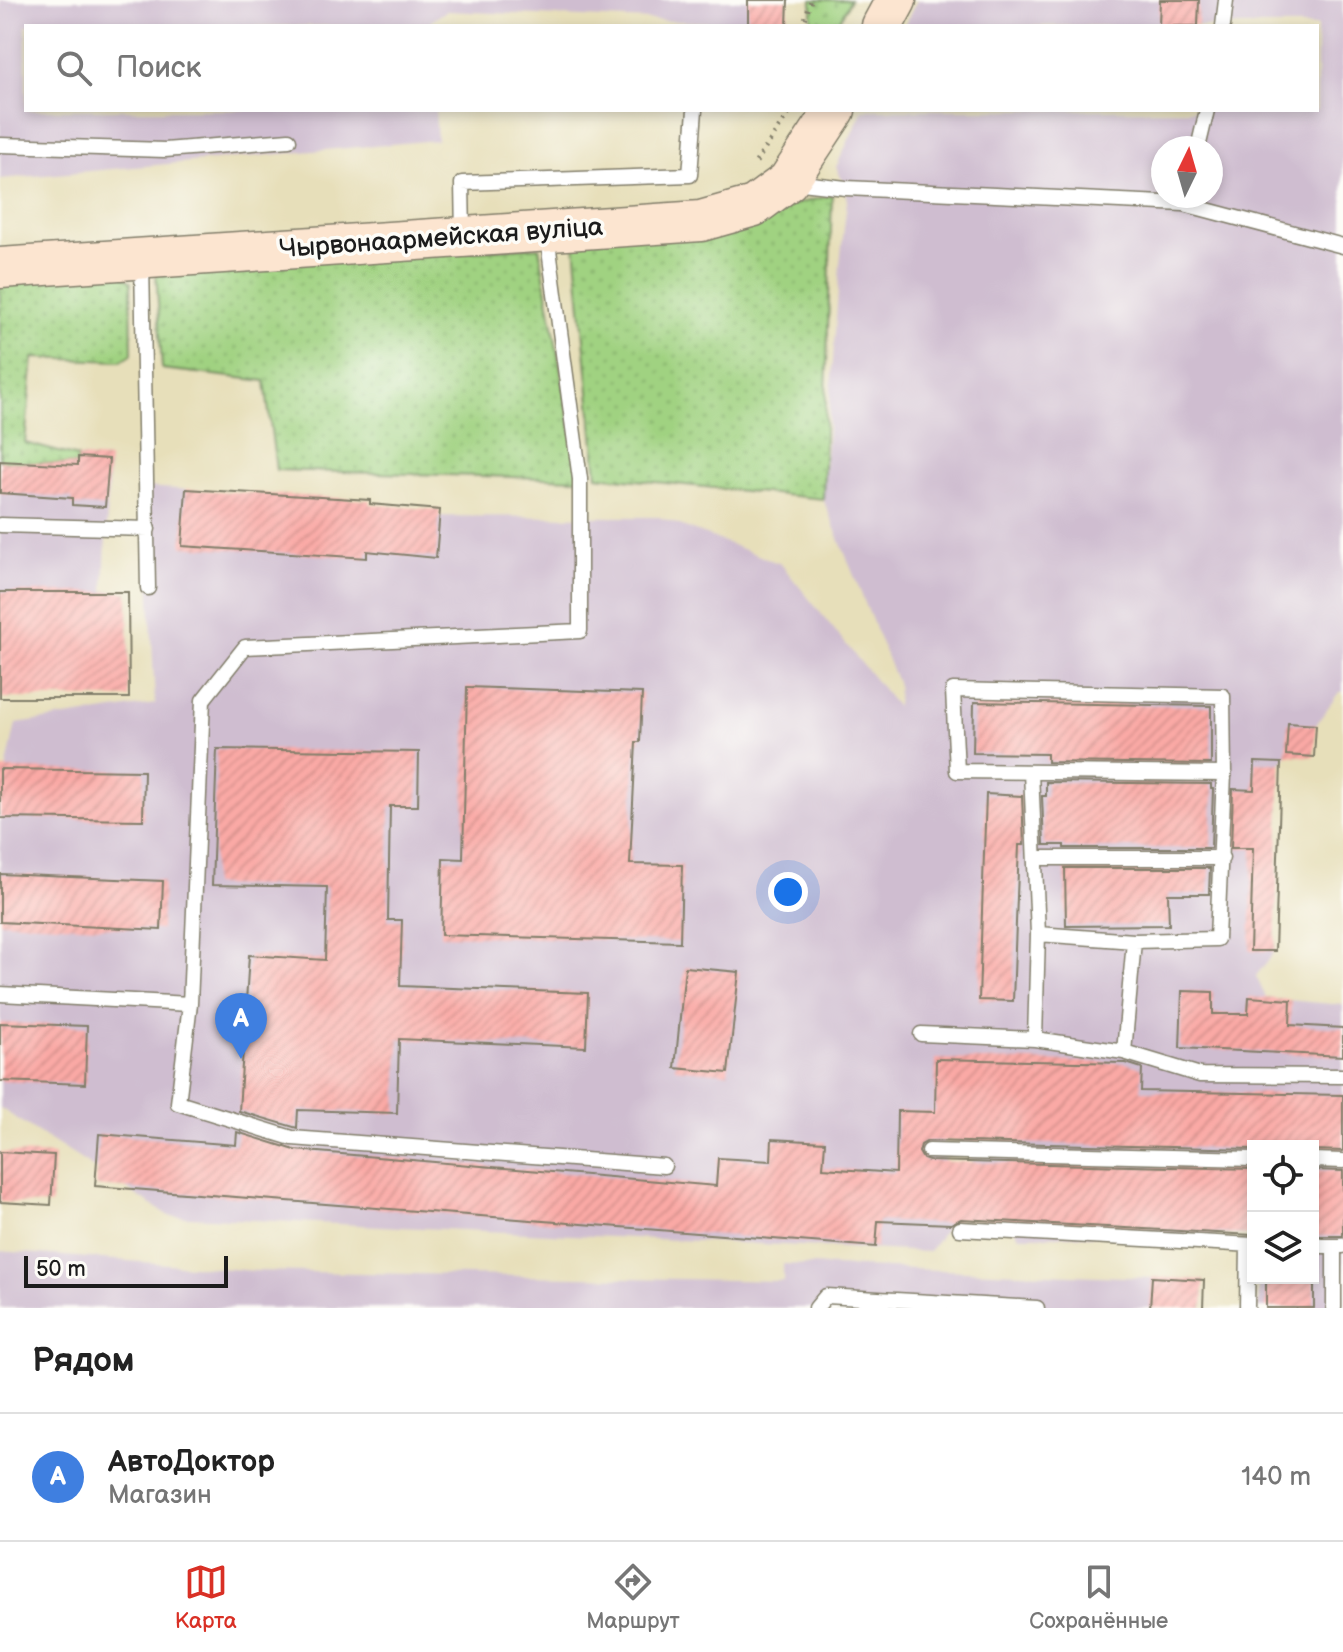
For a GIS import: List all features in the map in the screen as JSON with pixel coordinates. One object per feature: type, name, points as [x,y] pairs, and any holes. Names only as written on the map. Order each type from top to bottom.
[{"type":"street","points":[[883,24],[896,0]]},
{"type":"street","name":"Чырвонаармейская вуліца","points":[[0,268],[701,221],[754,206],[788,181],[834,112]]},
{"type":"lane","points":[[1223,24],[1226,0]]},
{"type":"lane","points":[[463,235],[462,183],[690,175],[695,112]]},
{"type":"lane","points":[[1201,136],[1207,112]]},
{"type":"lane","points":[[0,145],[165,150],[289,140]]},
{"type":"lane","points":[[788,181],[846,188],[1151,199]]},
{"type":"lane","points":[[1212,208],[1343,246]]},
{"type":"lane","points":[[547,231],[580,479],[580,631],[245,647],[203,700],[190,1004],[178,1103],[292,1138],[664,1166]]},
{"type":"lane","points":[[142,257],[148,588]]},
{"type":"lane","points":[[0,525],[148,529]]},
{"type":"lane","points":[[1038,934],[1134,941],[1217,939],[1222,858],[1224,774],[1223,696],[953,690],[957,771],[1224,774]]},
{"type":"lane","points":[[1031,772],[1038,934],[1035,1039]]},
{"type":"lane","points":[[1035,858],[1222,858]]},
{"type":"lane","points":[[1124,1052],[1134,941]]},
{"type":"lane","points":[[0,994],[190,1004]]},
{"type":"lane","points":[[921,1034],[1035,1039],[1124,1052],[1200,1075],[1343,1076]]},
{"type":"lane","points":[[929,1151],[1247,1159]]},
{"type":"lane","points":[[1319,1160],[1343,1161]]},
{"type":"lane","points":[[960,1229],[1247,1245]]},
{"type":"lane","points":[[1334,1308],[1338,1246]]},
{"type":"lane","points":[[1247,1308],[1248,1284]]},
{"type":"lane","points":[[816,1308],[826,1296],[1037,1308]]},
{"type":"path","points":[[804,24],[811,0]]},
{"type":"shaded area","points":[[0,0],[788,0],[787,24],[446,11],[430,24],[24,24],[24,112],[435,112],[437,140],[0,179]]},
{"type":"shaded area","points":[[917,0],[1343,0],[1343,692],[1339,692],[1316,725],[1288,724],[1286,755],[1281,763],[1275,951],[1256,976],[1266,998],[1343,1005],[1343,1308],[1258,1308],[1259,1284],[1319,1284],[1319,1140],[1247,1140],[1247,1235],[1019,1236],[942,1112],[948,1225],[929,1252],[169,1216],[0,1108],[0,797],[16,724],[155,704],[145,487],[350,500],[354,516],[659,517],[781,564],[897,707],[898,685],[823,499],[846,188],[836,167],[862,112],[1319,112],[1319,24],[905,24]]},
{"type":"shaded area","points":[[78,457],[109,459],[104,591],[128,592],[129,698],[0,698],[0,461],[77,465]]},
{"type":"shaded area","points":[[0,1251],[257,1271],[783,1281],[783,1264],[1204,1280],[1203,1308],[0,1308]]},
{"type":"green space","points":[[812,0],[850,0],[838,24],[812,24]]},
{"type":"green space","points":[[832,195],[823,499],[597,476],[574,234],[702,228]]},
{"type":"green space","points":[[539,247],[580,479],[276,470],[265,381],[162,369],[156,270]]},
{"type":"green space","points":[[117,270],[131,282],[132,354],[121,361],[33,358],[25,443],[78,457],[78,465],[0,461],[0,283]]},
{"type":"building","points":[[748,0],[788,0],[787,24],[748,24]]},
{"type":"building","points":[[1160,0],[1199,0],[1198,24],[1159,24]]},
{"type":"building","points":[[78,457],[109,459],[105,507],[72,505],[72,498],[0,493],[0,461],[78,465]]},
{"type":"building","points":[[186,489],[370,500],[370,504],[440,510],[436,558],[367,551],[367,558],[182,546]]},
{"type":"building","points":[[0,592],[128,592],[129,698],[0,698]]},
{"type":"building","points":[[467,687],[642,693],[640,742],[636,742],[630,864],[682,865],[680,942],[441,935],[443,858],[463,859]]},
{"type":"building","points":[[974,702],[1211,706],[1211,764],[1047,762],[1047,754],[973,753]]},
{"type":"building","points":[[1288,723],[1316,725],[1314,757],[1286,755]]},
{"type":"building","points":[[217,749],[419,752],[418,806],[390,806],[388,920],[402,920],[400,986],[588,993],[586,1047],[399,1039],[397,1113],[298,1110],[297,1128],[239,1111],[249,955],[325,960],[327,887],[212,885]]},
{"type":"building","points":[[1255,762],[1281,763],[1275,951],[1250,951],[1253,848],[1231,848],[1233,789],[1254,790]]},
{"type":"building","points":[[0,769],[144,771],[143,820],[0,818]]},
{"type":"building","points":[[1046,782],[1211,784],[1211,848],[1064,848],[1064,845],[1044,845],[1042,796],[1046,796]]},
{"type":"building","points":[[986,794],[1022,796],[1024,845],[1019,845],[1013,1001],[979,1000]]},
{"type":"building","points":[[1065,868],[1210,868],[1209,894],[1168,894],[1169,925],[1066,926]]},
{"type":"building","points":[[0,874],[163,881],[161,930],[0,922]]},
{"type":"building","points":[[685,967],[739,972],[728,1073],[675,1068]]},
{"type":"building","points":[[1182,991],[1213,992],[1213,1014],[1248,1014],[1249,997],[1291,1000],[1290,1025],[1343,1028],[1343,1056],[1180,1048]]},
{"type":"building","points":[[0,1023],[87,1026],[85,1084],[0,1081]]},
{"type":"building","points":[[936,1059],[1126,1063],[1142,1068],[1141,1091],[1343,1095],[1343,1151],[1319,1150],[1319,1140],[1247,1140],[1247,1149],[928,1141],[921,1145],[919,1152],[923,1159],[929,1161],[1247,1169],[1247,1235],[961,1219],[951,1224],[878,1221],[876,1247],[95,1186],[99,1134],[236,1145],[237,1132],[295,1150],[716,1186],[718,1158],[771,1161],[772,1139],[825,1142],[823,1168],[896,1173],[897,1111],[935,1112]]},
{"type":"building","points":[[0,1152],[54,1155],[51,1205],[0,1202]]},
{"type":"building","points":[[1319,1170],[1343,1171],[1343,1236],[1319,1236]]},
{"type":"building","points":[[1152,1277],[1204,1280],[1203,1308],[1150,1308]]},
{"type":"building","points":[[1266,1284],[1314,1284],[1314,1308],[1266,1308]]},
{"type":"place","name":"АвтоДоктор","points":[[241,1059]]}]
